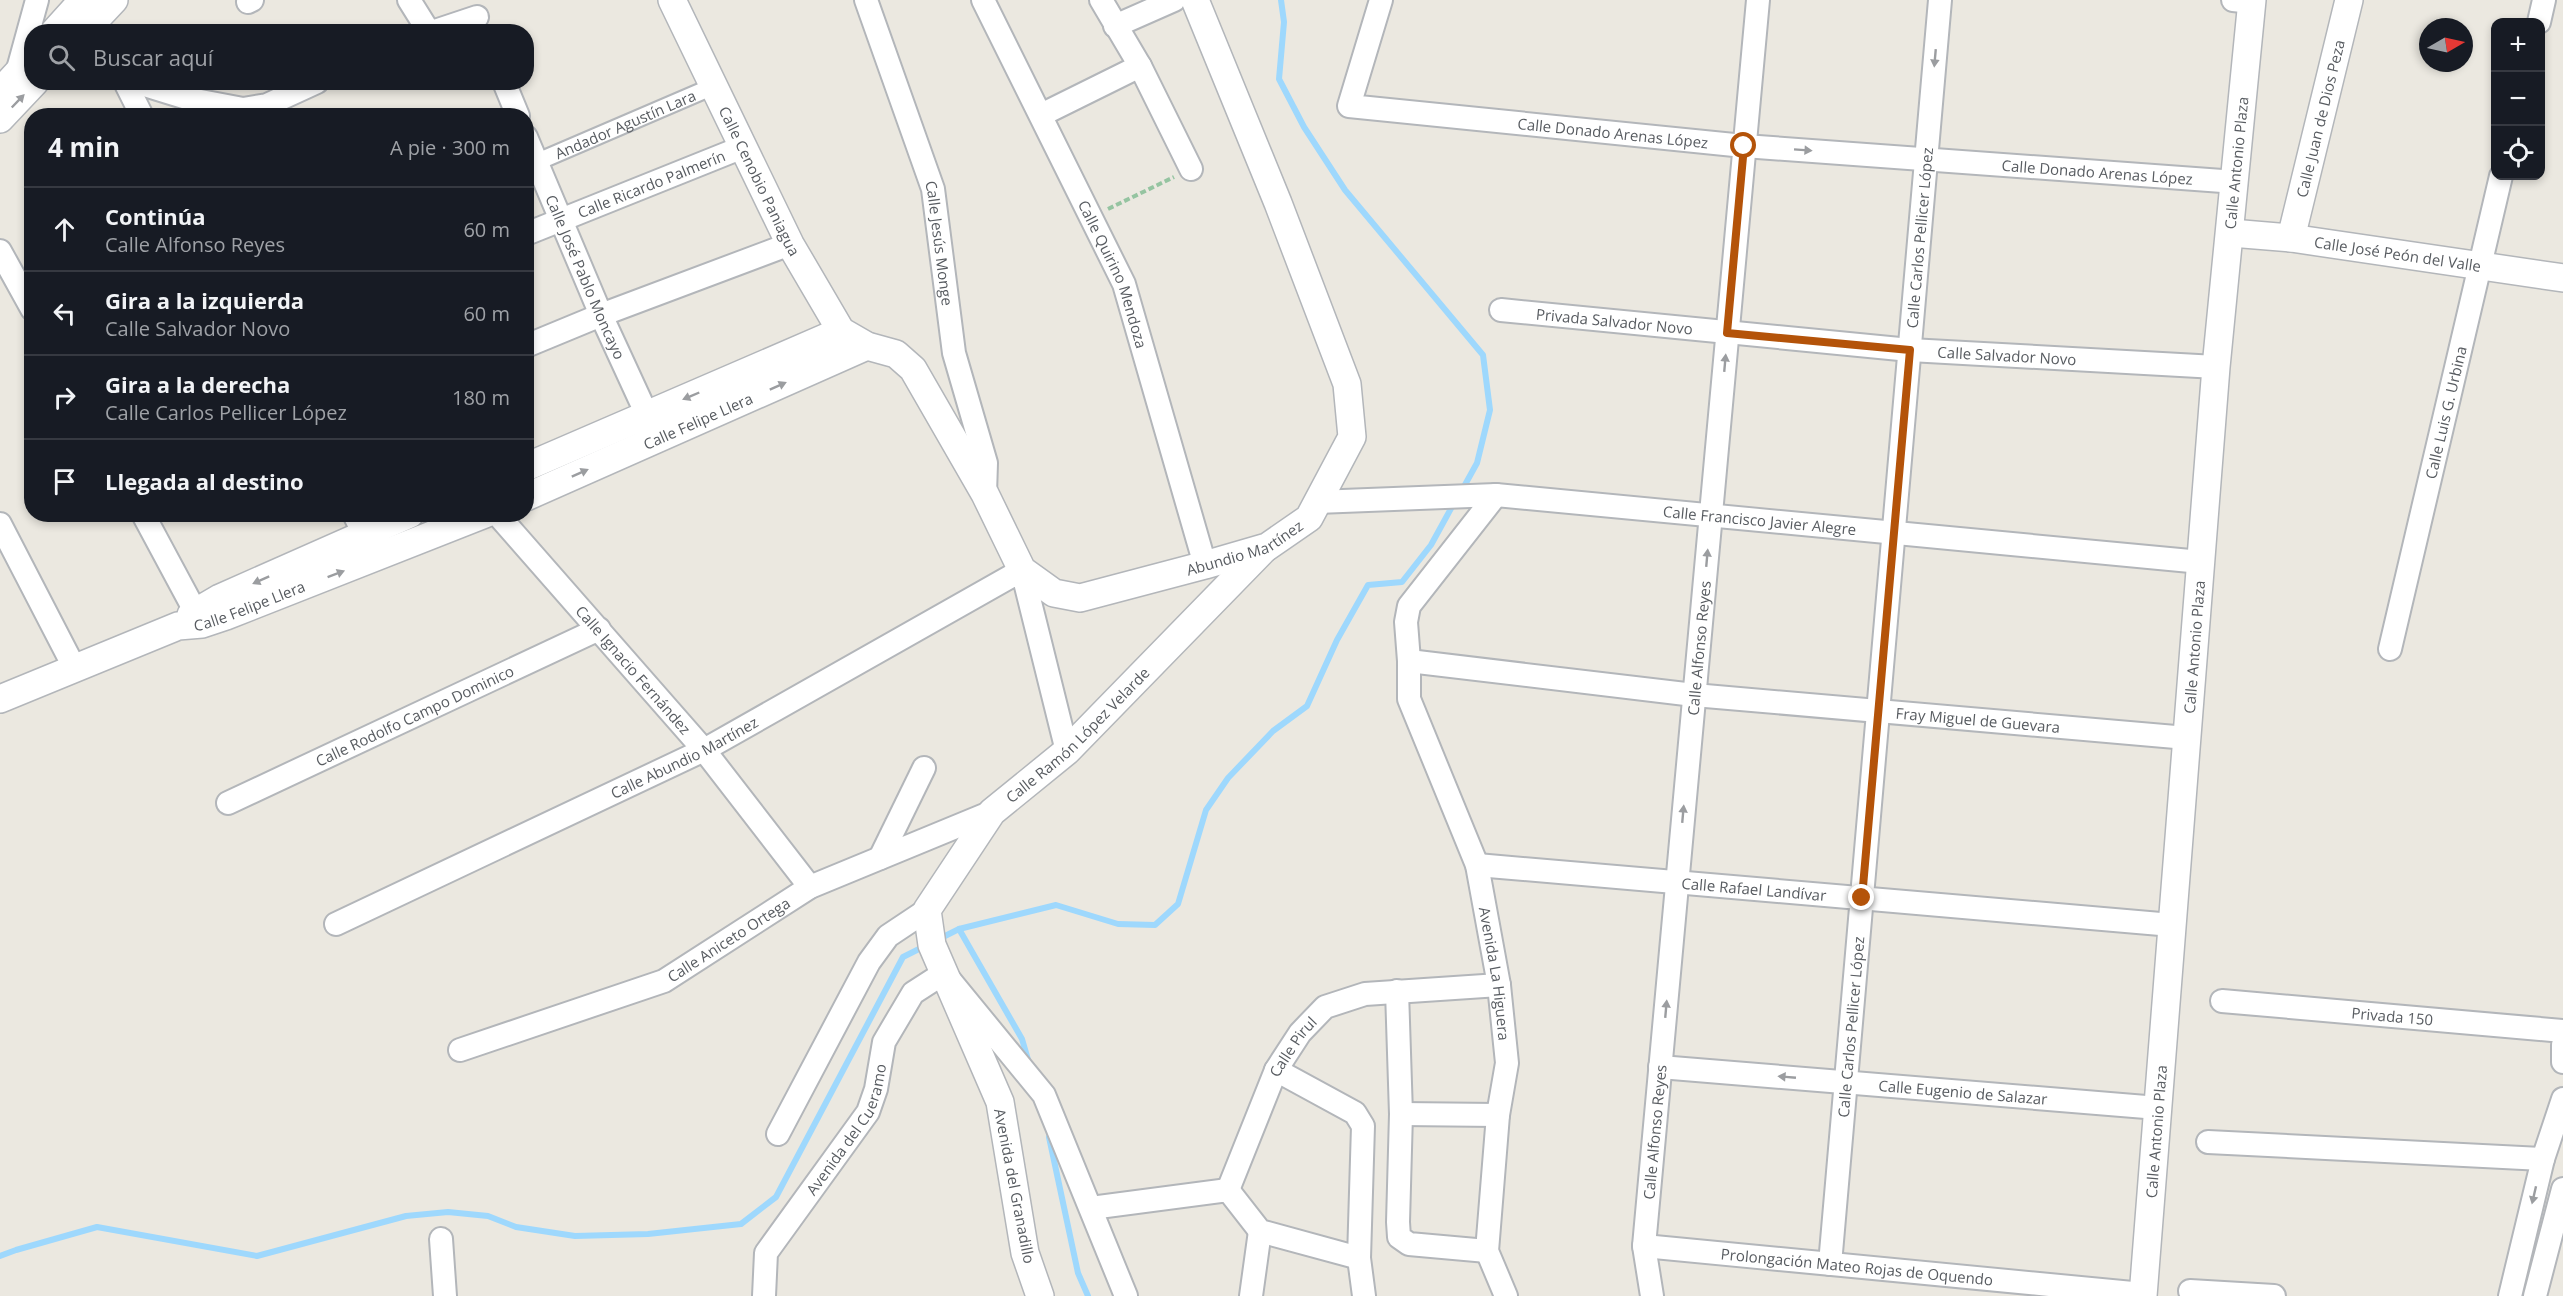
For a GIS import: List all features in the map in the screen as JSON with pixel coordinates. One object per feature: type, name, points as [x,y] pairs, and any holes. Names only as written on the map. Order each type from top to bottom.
[{"type":"street","points":[[32,24],[37,0]]},
{"type":"street","points":[[68,24],[114,0]]},
{"type":"street","points":[[409,0],[426,24]]},
{"type":"street","name":"Calle Cenobio Paniagua","points":[[672,0],[790,244],[841,331],[867,346]]},
{"type":"street","name":"Calle Jesús Monge","points":[[866,0],[933,189],[954,352],[986,464],[985,494]]},
{"type":"street","points":[[1101,0],[1140,66],[1191,169]]},
{"type":"street","points":[[1115,26],[1174,0]]},
{"type":"street","name":"Abundio Martínez","points":[[867,346],[896,354],[913,369],[985,494],[1022,570],[1054,593],[1080,598],[1267,547],[1309,518],[1352,437],[1347,384],[1278,203],[1195,0]]},
{"type":"street","name":"Calle Donado Arenas López","points":[[1381,0],[1349,106],[1744,146],[2236,182]]},
{"type":"street","name":"Calle Alfonso Reyes","points":[[1652,1296],[1644,1246],[1758,0]]},
{"type":"street","name":"Calle Carlos Pellicer López","points":[[1830,1264],[1940,0]]},
{"type":"street","name":"Calle Juan de Dios Peza","points":[[2291,238],[2349,0]]},
{"type":"street","points":[[2539,18],[2544,0]]},
{"type":"street","name":"Calle Antonio Plaza","points":[[2143,1295],[2216,368],[2236,182],[2246,1]]},
{"type":"street","name":"Calle Quirino Mendoza","points":[[992,3],[1041,115],[1124,284],[1205,565]]},
{"type":"street","points":[[455,24],[479,16]]},
{"type":"street","points":[[1041,115],[1140,66]]},
{"type":"street","points":[[0,119],[21,76]]},
{"type":"street","name":"Andador Agustín Lara","points":[[537,162],[714,86]]},
{"type":"street","points":[[129,90],[138,108]]},
{"type":"street","points":[[154,90],[195,107],[211,108]]},
{"type":"street","points":[[253,108],[267,105],[300,90]]},
{"type":"street","points":[[507,90],[515,108]]},
{"type":"street","name":"Calle Ricardo Palmerín","points":[[534,231],[743,147]]},
{"type":"street","name":"Calle José Pablo Moncayo","points":[[534,155],[601,315],[647,415]]},
{"type":"street","name":"Calle Luis G. Urbina","points":[[2390,649],[2500,180]]},
{"type":"street","name":"Calle José Peón del Valle","points":[[2231,233],[2291,238],[2563,278]]},
{"type":"street","points":[[534,343],[790,244]]},
{"type":"street","points":[[0,251],[24,294]]},
{"type":"street","name":"Privada Salvador Novo","points":[[1501,310],[1727,333]]},
{"type":"street","name":"Calle Felipe Llera","points":[[534,463],[841,331]]},
{"type":"street","name":"Calle Salvador Novo","points":[[1727,333],[1910,350],[2216,368]]},
{"type":"street","name":"Calle Felipe Llera","points":[[534,493],[867,346]]},
{"type":"street","name":"Calle Francisco Javier Alegre","points":[[1317,502],[1491,496],[2201,561]]},
{"type":"street","name":"Avenida La Higuera","points":[[1491,496],[1409,606],[1406,622],[1409,699],[1477,865],[1499,985],[1507,1063],[1498,1115],[1487,1251],[1506,1296]]},
{"type":"street","points":[[147,522],[192,620]]},
{"type":"street","name":"Calle Felipe Llera","points":[[2,696],[75,669],[192,620],[377,559],[466,522]]},
{"type":"street","name":"Calle Ignacio Fernández","points":[[504,522],[704,750],[810,887]]},
{"type":"street","points":[[0,524],[75,669]]},
{"type":"street","points":[[359,524],[377,559]]},
{"type":"street","name":"Calle Felipe Llera","points":[[192,620],[359,524]]},
{"type":"street","name":"Calle Ramón López Velarde","points":[[928,925],[992,812],[1067,751],[1267,547]]},
{"type":"street","points":[[1022,570],[1067,751]]},
{"type":"street","name":"Calle Abundio Martínez","points":[[336,924],[704,750],[1022,570]]},
{"type":"street","name":"Calle Rodolfo Campo Dominico","points":[[228,803],[599,629]]},
{"type":"street","name":"Fray Miguel de Guevara","points":[[1409,661],[1694,695],[2187,738]]},
{"type":"street","points":[[879,858],[924,768]]},
{"type":"street","name":"Calle Aniceto Ortega","points":[[460,1050],[664,981],[810,887],[992,812]]},
{"type":"street","name":"Calle Rafael Landívar","points":[[1477,865],[2172,925]]},
{"type":"street","points":[[777,1134],[869,962],[888,936],[928,925]]},
{"type":"street","name":"Avenida del Granadillo","points":[[928,925],[944,973],[1000,1102],[1025,1254],[1040,1296]]},
{"type":"street","points":[[944,973],[1044,1095],[1126,1296]]},
{"type":"street","name":"Avenida del Cueramo","points":[[764,1296],[766,1253],[868,1112],[876,1089],[884,1042],[913,993],[944,973]]},
{"type":"street","name":"Calle Pirul","points":[[1228,1190],[1276,1070],[1300,1033],[1325,1007],[1365,994],[1499,985]]},
{"type":"street","points":[[1393,992],[1401,1114],[1398,1222],[1400,1237],[1409,1244],[1487,1251]]},
{"type":"street","name":"Privada 150","points":[[2222,1001],[2563,1031]]},
{"type":"street","points":[[2563,1045],[2563,1062]]},
{"type":"street","name":"Calle Eugenio de Salazar","points":[[1660,1067],[2158,1108]]},
{"type":"street","points":[[1276,1070],[1355,1113],[1363,1126],[1359,1258],[1364,1296]]},
{"type":"street","points":[[2510,1296],[2542,1159],[2563,1099]]},
{"type":"street","points":[[1401,1114],[1498,1115]]},
{"type":"street","points":[[2208,1142],[2542,1159]]},
{"type":"street","points":[[2535,1296],[2563,1189]]},
{"type":"street","points":[[1091,1208],[1228,1190],[1260,1232],[1359,1258]]},
{"type":"street","points":[[1251,1296],[1260,1232]]},
{"type":"street","points":[[441,1239],[445,1296]]},
{"type":"street","name":"Prolongación Mateo Rojas de Oquendo","points":[[1644,1246],[2143,1295]]},
{"type":"street","points":[[2190,1291],[2274,1296]]},
{"type":"path","points":[[1092,216],[1191,169]]},
{"type":"waterway","points":[[1281,0],[1284,22],[1279,79],[1304,127],[1345,190],[1483,355],[1490,410],[1477,463],[1461,492]]},
{"type":"waterway","points":[[937,940],[959,929],[1056,905],[1118,924],[1155,925],[1178,904],[1206,810],[1228,778],[1273,731],[1307,706],[1337,640],[1368,585],[1402,582],[1431,545],[1454,503]]},
{"type":"waterway","points":[[959,929],[1022,1039],[1029,1063]]},
{"type":"waterway","points":[[0,1256],[97,1227],[257,1256],[406,1216],[448,1212],[488,1216],[516,1227],[575,1236],[648,1234],[741,1224],[776,1197],[903,957],[925,946]]},
{"type":"waterway","points":[[1049,1137],[1078,1273],[1088,1296]]},
{"type":"route","points":[[1744,146],[1727,333],[1910,350],[1862,898]]}]
